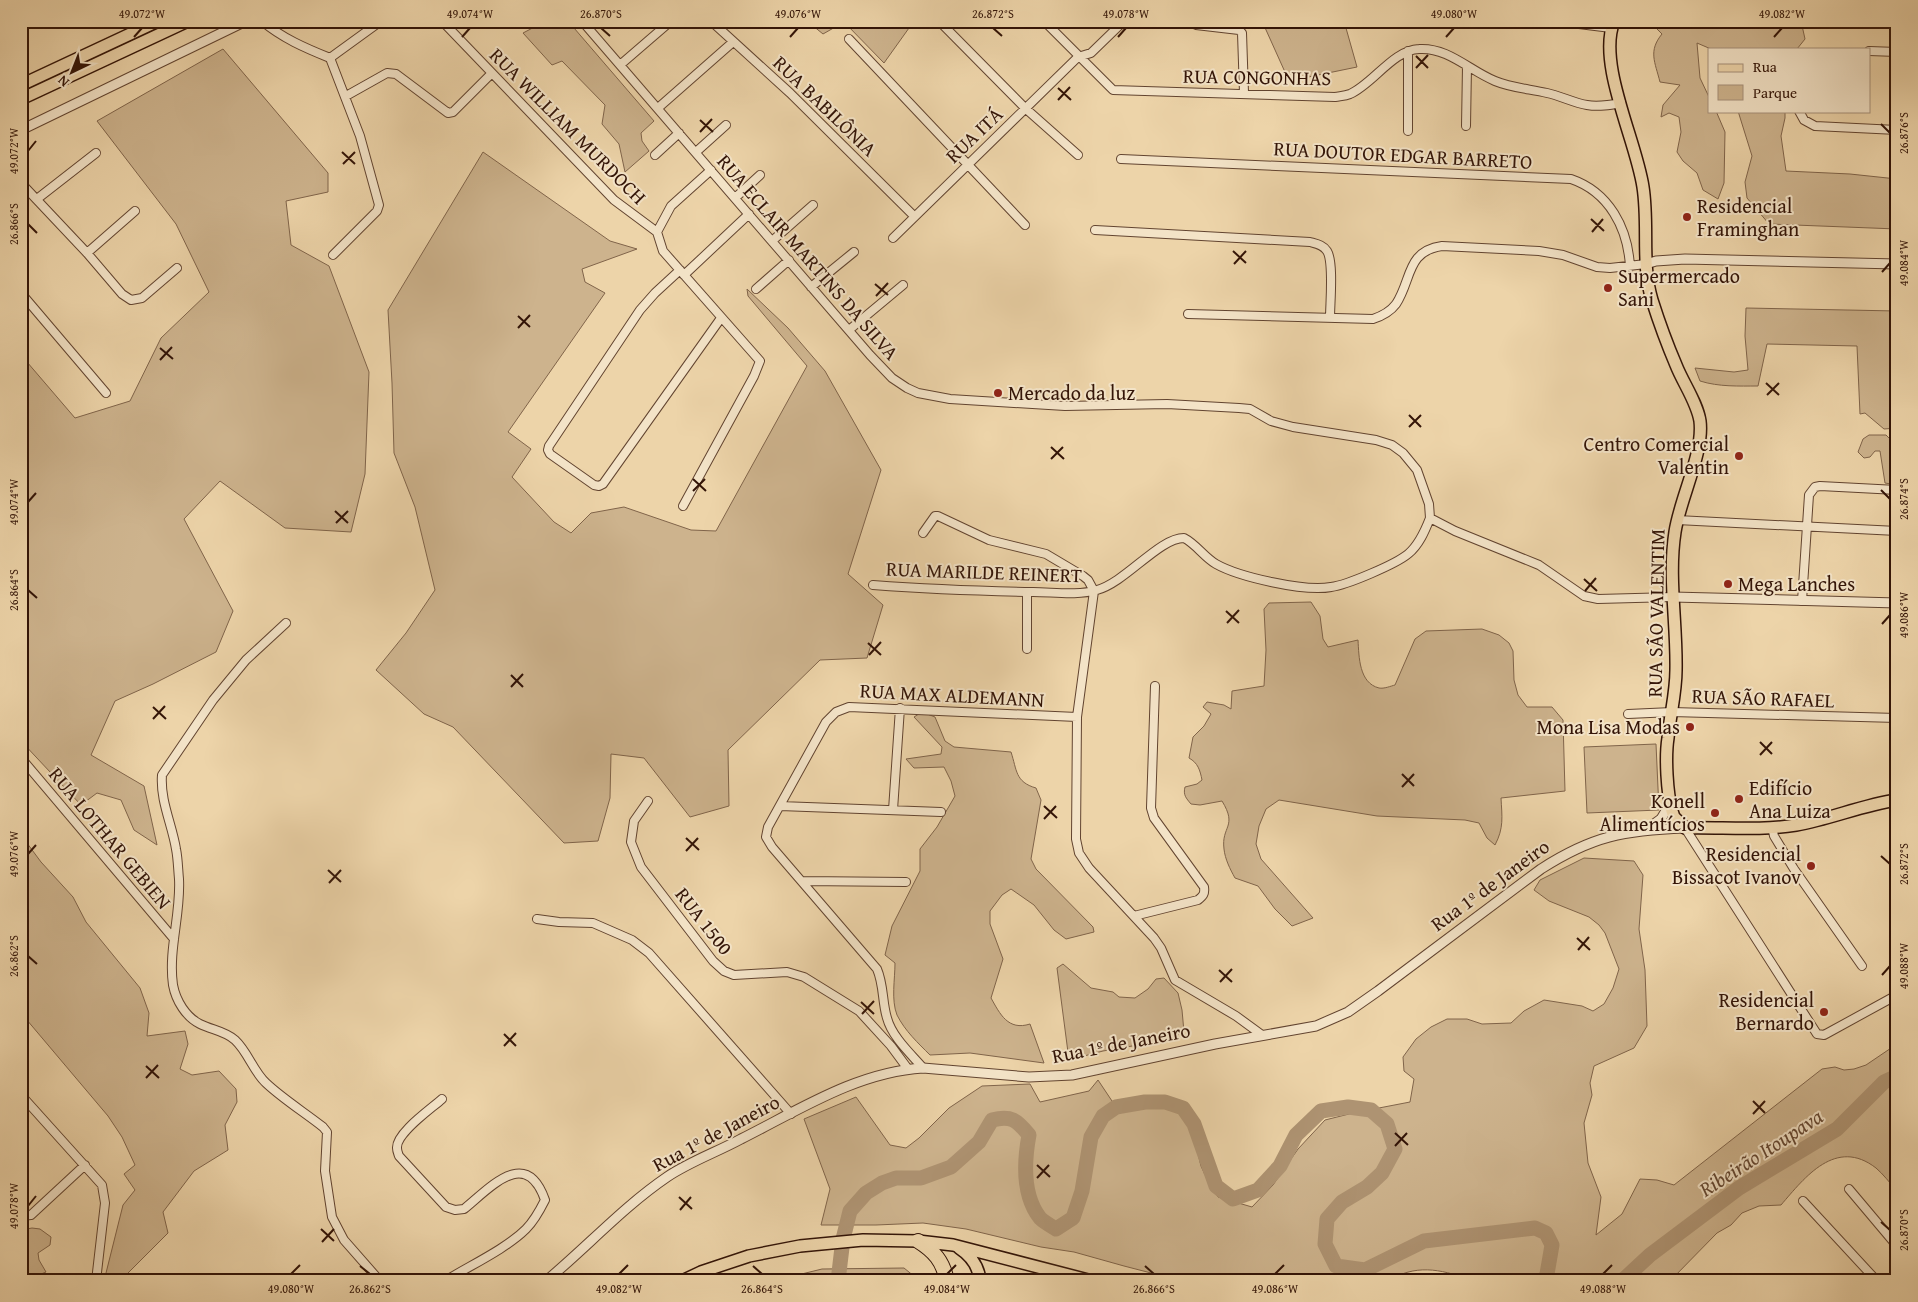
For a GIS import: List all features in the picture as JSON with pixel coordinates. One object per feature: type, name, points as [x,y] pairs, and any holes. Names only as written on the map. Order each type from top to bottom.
[{"type":"highway","points":[[918,1241],[942,1262],[947,1281]]},
{"type":"main road","points":[[21,85],[158,21]]},
{"type":"main road","points":[[21,99],[188,21]]},
{"type":"main road","name":"RUA SÃO VALENTIM","points":[[1613,25],[1609,39],[1610,58],[1643,186],[1646,212],[1647,282],[1675,364],[1700,418],[1701,434],[1699,444],[1677,520],[1674,547],[1676,688],[1667,753],[1670,804],[1674,817],[1685,828]]},
{"type":"main road","name":"Rua 1º de Janeiro","points":[[1685,828],[1795,825],[1874,804],[1897,800]]},
{"type":"main road","points":[[682,1281],[701,1272],[749,1256],[800,1246],[863,1240],[918,1241],[953,1245],[1092,1281]]},
{"type":"main road","points":[[953,1245],[970,1256],[975,1264],[980,1281]]},
{"type":"street","points":[[21,130],[246,21]]},
{"type":"street","points":[[262,21],[275,32],[296,44],[330,58],[360,136],[379,205],[377,212],[333,255]]},
{"type":"street","points":[[330,58],[381,21]]},
{"type":"street","name":"RUA WILLIAM MURDOCH","points":[[442,21],[614,200],[657,232],[671,206],[711,170]]},
{"type":"street","name":"RUA ECLAIR MARTINS DA SILVA","points":[[582,21],[892,378],[918,393],[950,399],[1065,406],[1167,404],[1250,409],[1271,421],[1293,427],[1376,440],[1392,445],[1403,453],[1417,470],[1429,504],[1430,518]]},
{"type":"street","points":[[620,65],[671,21]]},
{"type":"street","name":"RUA BABILÔNIA","points":[[711,21],[790,92],[914,216]]},
{"type":"street","points":[[939,21],[1025,108],[1078,155]]},
{"type":"street","name":"RUA CONGONHAS","points":[[1044,21],[1112,90],[1335,97],[1349,94],[1408,51]]},
{"type":"street","name":"RUA ITÁ","points":[[893,238],[1078,57],[1091,53],[1124,21]]},
{"type":"street","points":[[1555,21],[1613,25]]},
{"type":"street","points":[[1196,24],[1239,30],[1242,33],[1244,94]]},
{"type":"street","points":[[849,39],[1025,225]]},
{"type":"street","points":[[658,108],[733,42]]},
{"type":"street","points":[[1408,131],[1408,51],[1420,49],[1432,50],[1496,82],[1554,94],[1585,105],[1601,106],[1621,103]]},
{"type":"street","points":[[1870,51],[1897,52]]},
{"type":"street","points":[[1466,126],[1467,66]]},
{"type":"street","points":[[346,96],[387,73],[396,74],[448,113],[453,112],[492,73]]},
{"type":"street","points":[[1800,112],[1804,120],[1815,126],[1897,130]]},
{"type":"street","points":[[696,152],[726,125]]},
{"type":"street","points":[[655,155],[679,133]]},
{"type":"street","points":[[37,199],[96,153]]},
{"type":"street","name":"RUA DOUTOR EDGAR BARRETO","points":[[1121,159],[1571,179],[1594,190],[1613,211],[1622,228],[1630,256],[1630,267]]},
{"type":"street","points":[[735,198],[760,175]]},
{"type":"street","points":[[21,183],[87,253],[122,294],[131,300],[142,298],[177,268]]},
{"type":"street","points":[[772,241],[814,204]]},
{"type":"street","points":[[87,253],[135,211]]},
{"type":"street","points":[[721,318],[603,484],[599,486],[594,485],[550,454],[549,446],[640,310],[655,293],[682,273],[749,214]]},
{"type":"street","points":[[1095,230],[1320,244],[1330,260],[1330,318]]},
{"type":"street","points":[[657,232],[663,251],[760,361],[754,376],[683,506]]},
{"type":"street","points":[[1188,314],[1373,319],[1386,314],[1396,304],[1414,262],[1422,253],[1431,247],[1442,246],[1539,251],[1610,268],[1685,259],[1897,264]]},
{"type":"street","points":[[812,286],[854,252]]},
{"type":"street","points":[[756,289],[789,260]]},
{"type":"street","points":[[849,330],[903,285]]},
{"type":"street","points":[[21,293],[106,393]]},
{"type":"street","points":[[1802,601],[1809,495],[1815,487],[1864,487],[1897,490]]},
{"type":"street","points":[[923,533],[935,516],[938,516],[989,540],[1046,554],[1088,580],[1094,591],[1077,718],[1076,839],[1079,854],[1089,868],[1161,948],[1175,980],[1236,1016],[1262,1035]]},
{"type":"street","points":[[1094,591],[1108,587],[1119,580],[1161,547],[1177,538],[1184,538],[1189,541],[1216,564],[1243,575],[1295,585],[1330,588],[1361,577],[1408,554],[1417,543],[1430,518],[1455,531],[1539,565],[1584,596],[1598,599],[1674,596],[1897,603]]},
{"type":"street","points":[[1677,520],[1897,531]]},
{"type":"street","name":"RUA MARILDE REINERT","points":[[873,585],[936,590],[1094,591]]},
{"type":"street","points":[[1027,592],[1027,649]]},
{"type":"street","points":[[286,623],[246,660],[212,700],[162,775],[161,790],[176,848],[180,896],[174,939],[173,986],[176,997],[185,1011],[201,1025],[227,1034],[240,1046],[254,1069],[266,1083],[328,1132],[325,1171],[332,1217],[344,1240],[380,1281]]},
{"type":"street","points":[[1134,916],[1198,900],[1203,897],[1205,892],[1204,887],[1154,818],[1151,808],[1155,686]]},
{"type":"street","name":"RUA MAX ALDEMANN","points":[[923,1068],[894,1032],[887,1020],[881,978],[877,969],[772,847],[766,837],[768,827],[826,722],[836,712],[849,706],[1077,718]]},
{"type":"street","points":[[893,810],[900,708]]},
{"type":"street","name":"RUA SÃO RAFAEL","points":[[1628,714],[1672,712],[1897,718]]},
{"type":"street","name":"RUA LOTHAR GEBIEN","points":[[21,758],[130,884],[174,939]]},
{"type":"street","name":"RUA 1500","points":[[648,801],[634,821],[631,842],[641,867],[713,961],[724,971],[734,975],[787,972],[804,977],[859,1011],[891,1046],[908,1069]]},
{"type":"street","name":"Rua 1º de Janeiro","points":[[1645,830],[1661,819],[1670,804]]},
{"type":"street","points":[[780,806],[941,812]]},
{"type":"street","points":[[1772,826],[1774,836],[1794,869],[1862,966]]},
{"type":"street","points":[[1685,828],[1817,1034],[1824,1035],[1897,995]]},
{"type":"street","name":"Rua 1º de Janeiro","points":[[546,1281],[642,1196],[669,1176],[843,1087],[877,1075],[923,1068],[1029,1077],[1072,1075],[1262,1035],[1316,1026],[1348,1012],[1378,992],[1541,869],[1564,854],[1604,838],[1645,830],[1685,828]]},
{"type":"street","points":[[802,882],[906,882]]},
{"type":"street","points":[[537,919],[592,923],[632,940],[649,953],[791,1114]]},
{"type":"street","points":[[21,1095],[102,1185],[105,1203],[96,1281]]},
{"type":"street","points":[[442,1099],[409,1128],[399,1141],[397,1148],[399,1156],[446,1207],[455,1210],[464,1209],[506,1175],[520,1173],[530,1177],[541,1189],[545,1200],[526,1229],[510,1241],[444,1281]]},
{"type":"street","points":[[21,1216],[32,1215],[85,1165]]},
{"type":"street","points":[[1849,1189],[1897,1246]]},
{"type":"street","points":[[1803,1201],[1877,1281]]},
{"type":"green space","points":[[546,21],[568,21],[654,121],[641,133],[642,141],[649,151],[625,172],[619,144],[602,124],[605,105],[562,61],[552,65],[523,33]]},
{"type":"green space","points":[[814,21],[914,21],[884,63],[844,22],[823,34],[812,25]]},
{"type":"green space","points":[[1262,21],[1344,21],[1357,67],[1289,81]]},
{"type":"green space","points":[[1653,21],[1801,21],[1805,39],[1798,48],[1709,48],[1697,43],[1700,78],[1708,95],[1708,112],[1716,112],[1725,132],[1724,183],[1718,199],[1703,190],[1697,173],[1683,161],[1677,152],[1681,132],[1679,117],[1669,113],[1661,117],[1663,105],[1680,85],[1660,82],[1654,51],[1662,34],[1653,25]]},
{"type":"green space","points":[[223,49],[328,173],[328,192],[286,201],[291,245],[329,266],[369,372],[365,474],[351,532],[285,528],[220,481],[184,519],[233,611],[216,652],[115,701],[91,755],[144,786],[157,845],[134,830],[121,800],[97,793],[81,805],[21,741],[21,355],[75,418],[130,401],[161,338],[209,292],[176,224],[97,121]]},
{"type":"green space","points":[[1738,112],[1785,112],[1781,136],[1786,171],[1850,174],[1897,179],[1897,229],[1769,224],[1747,198],[1745,182],[1752,156]]},
{"type":"green space","points":[[483,152],[610,241],[637,249],[582,269],[585,282],[605,293],[508,432],[531,449],[512,477],[554,522],[571,533],[591,513],[624,507],[691,530],[716,531],[807,366],[748,296],[747,289],[788,328],[825,371],[881,470],[848,574],[883,605],[867,658],[820,660],[728,750],[729,806],[690,817],[644,758],[611,754],[610,798],[598,841],[564,843],[453,727],[424,714],[376,670],[406,633],[435,590],[415,507],[394,453],[388,310]]},
{"type":"green space","points":[[1746,308],[1897,311],[1897,428],[1884,429],[1865,413],[1860,414],[1857,346],[1767,344],[1758,386],[1722,385],[1700,381],[1695,368],[1734,372],[1748,370],[1745,336]]},
{"type":"green space","points":[[1869,435],[1886,435],[1895,444],[1897,485],[1885,483],[1880,451],[1875,451],[1870,457],[1864,458],[1858,452],[1863,439]]},
{"type":"green space","points":[[1311,602],[1320,616],[1323,639],[1328,647],[1358,640],[1361,668],[1364,675],[1367,681],[1379,688],[1395,685],[1415,639],[1426,631],[1482,629],[1499,635],[1509,643],[1513,651],[1514,680],[1518,695],[1527,707],[1552,707],[1563,720],[1565,791],[1501,798],[1501,828],[1495,845],[1487,838],[1479,823],[1465,820],[1377,816],[1279,800],[1266,809],[1259,826],[1256,844],[1261,859],[1313,918],[1292,926],[1275,909],[1258,886],[1235,878],[1225,853],[1224,841],[1229,816],[1222,801],[1200,805],[1191,804],[1185,796],[1184,790],[1185,787],[1197,784],[1202,780],[1198,767],[1189,758],[1193,737],[1204,726],[1211,714],[1203,707],[1207,702],[1224,705],[1231,709],[1232,691],[1264,686],[1266,650],[1264,609],[1269,603]]},
{"type":"green space","points":[[922,712],[935,717],[945,741],[954,747],[1011,752],[1020,779],[1036,788],[1041,800],[1031,859],[1036,869],[1093,927],[1094,932],[1066,939],[1054,930],[1034,905],[1011,889],[1002,895],[990,911],[990,924],[1003,959],[991,998],[1001,1015],[1010,1023],[1022,1026],[1030,1024],[1044,1063],[970,1053],[930,1055],[908,1032],[897,1015],[894,996],[895,963],[885,955],[892,926],[920,871],[920,849],[937,827],[955,796],[951,781],[944,767],[914,768],[906,759],[941,754],[942,747],[914,717]]},
{"type":"green space","points":[[1656,744],[1659,810],[1587,813],[1584,747]]},
{"type":"green space","points":[[21,835],[41,862],[73,897],[86,922],[140,988],[149,1013],[147,1036],[185,1031],[188,1044],[180,1069],[192,1075],[219,1071],[236,1089],[237,1102],[225,1125],[228,1150],[194,1171],[163,1212],[168,1233],[120,1281],[104,1281],[123,1205],[135,1190],[124,1174],[135,1165],[122,1137],[108,1116],[21,1013]]},
{"type":"green space","points":[[1584,858],[1634,861],[1643,875],[1639,929],[1645,970],[1647,1026],[1634,1048],[1594,1066],[1590,1083],[1592,1095],[1584,1123],[1588,1163],[1601,1197],[1596,1235],[1622,1214],[1640,1179],[1657,1180],[1674,1185],[1822,1069],[1835,1067],[1844,1070],[1866,1065],[1897,1044],[1897,1191],[1876,1168],[1861,1160],[1848,1157],[1822,1164],[1800,1183],[1781,1205],[1759,1206],[1742,1213],[1731,1225],[1717,1233],[1670,1281],[1469,1281],[1468,1279],[1438,1271],[1418,1270],[1408,1272],[1388,1281],[1182,1281],[1074,1252],[1041,1247],[966,1229],[923,1223],[821,1225],[830,1189],[804,1119],[856,1097],[890,1145],[906,1148],[919,1138],[949,1108],[982,1086],[1030,1084],[1040,1102],[1089,1091],[1098,1080],[1120,1113],[1140,1105],[1151,1105],[1171,1109],[1180,1114],[1192,1132],[1201,1166],[1218,1197],[1252,1207],[1273,1185],[1298,1149],[1325,1120],[1410,1102],[1414,1079],[1404,1071],[1403,1057],[1416,1039],[1431,1027],[1447,1019],[1467,1019],[1482,1024],[1511,1023],[1524,1011],[1544,1000],[1582,1006],[1593,1011],[1604,1004],[1613,988],[1619,969],[1605,933],[1589,917],[1549,901],[1534,890],[1540,880]]},
{"type":"green space","points":[[1063,964],[1091,988],[1113,992],[1119,997],[1135,998],[1148,989],[1156,979],[1164,978],[1178,993],[1184,1032],[1167,1040],[1103,1051],[1069,1060],[1057,968]]},
{"type":"green space","points":[[40,1229],[51,1237],[50,1245],[38,1253],[39,1260],[46,1272],[29,1279],[21,1277],[21,1230]]},
{"type":"green space","points":[[904,1268],[920,1281],[773,1281],[822,1269]]},
{"type":"waterway","name":"Ribeirão Itoupava","points":[[1622,1281],[1650,1255],[1739,1188],[1837,1129],[1884,1082],[1897,1076]]},
{"type":"waterway","name":"Ribeirão Itoupava","points":[[838,1281],[843,1239],[850,1211],[866,1193],[882,1183],[896,1178],[921,1178],[951,1167],[979,1142],[992,1120],[1004,1118],[1013,1120],[1029,1135],[1026,1156],[1027,1189],[1034,1209],[1040,1218],[1056,1229],[1073,1218],[1082,1191],[1091,1137],[1103,1116],[1116,1107],[1145,1102],[1165,1102],[1183,1108],[1194,1124],[1216,1186],[1233,1199],[1258,1190],[1280,1166],[1296,1135],[1321,1111],[1348,1107],[1371,1110],[1387,1124],[1395,1149],[1382,1173],[1367,1187],[1342,1202],[1327,1219],[1325,1244],[1336,1266],[1365,1270],[1424,1241],[1535,1228],[1546,1233],[1552,1245],[1544,1281]]},
{"type":"place","name":"Residencial Framinghan","points":[[1687,217]]},
{"type":"place","name":"Supermercado Sani","points":[[1608,288]]},
{"type":"place","name":"Mercado da luz","points":[[998,393]]},
{"type":"place","name":"Centro Comercial Valentin","points":[[1739,456]]},
{"type":"place","name":"Mega Lanches","points":[[1728,584]]},
{"type":"place","name":"Mona Lisa Modas","points":[[1690,727]]},
{"type":"place","name":"Edifício Ana Luiza","points":[[1739,799]]},
{"type":"place","name":"Konell Alimentícios","points":[[1715,813]]},
{"type":"place","name":"Residencial Bissacot Ivanov","points":[[1811,866]]},
{"type":"place","name":"Residencial Bernardo","points":[[1824,1012]]}]
